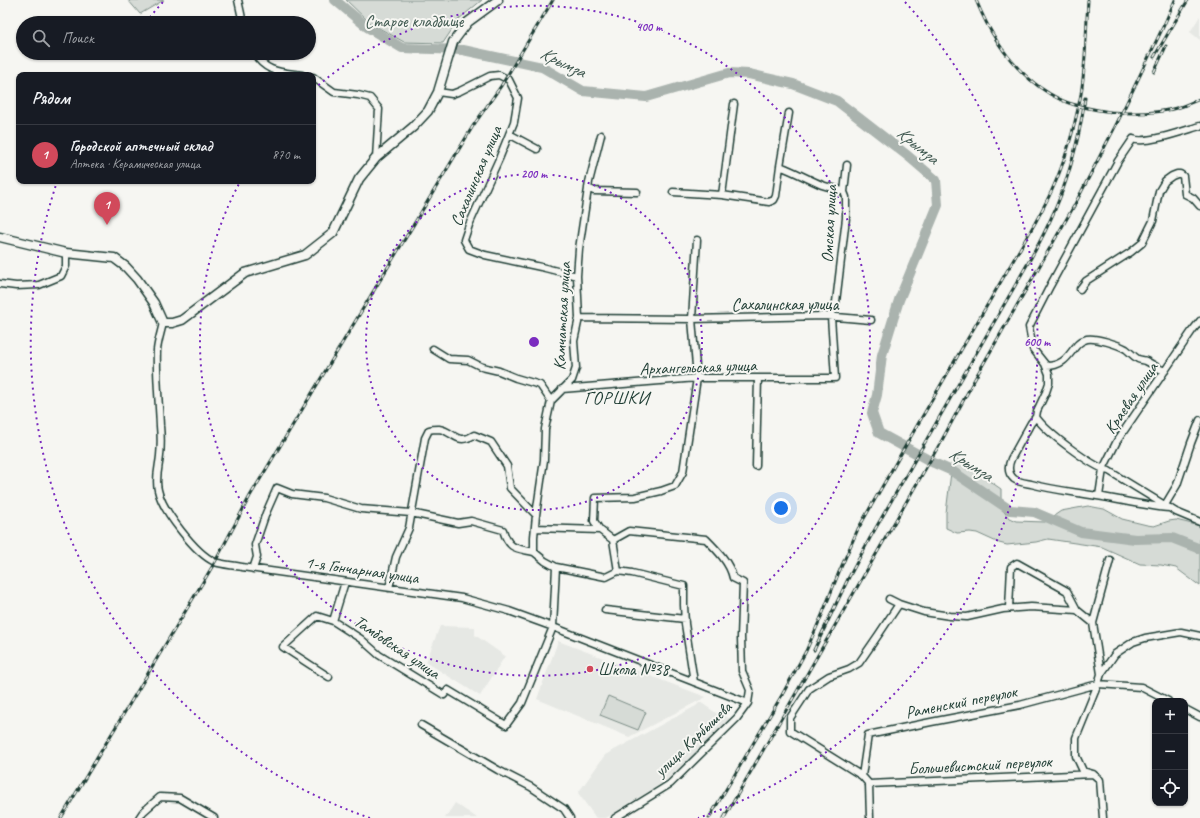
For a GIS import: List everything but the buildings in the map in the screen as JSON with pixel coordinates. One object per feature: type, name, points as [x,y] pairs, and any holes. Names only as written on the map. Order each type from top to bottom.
[{"type":"street","points":[[238,0],[241,16]]},
{"type":"street","points":[[0,237],[66,253],[114,258],[126,267],[137,279],[154,303],[163,323],[172,323],[182,320],[245,273],[305,255],[333,233],[359,179],[376,158],[413,127],[428,111],[438,92],[453,42],[468,22],[498,0]]},
{"type":"street","points":[[259,60],[273,70],[285,72]]},
{"type":"street","name":"Сахалинская улица","points":[[438,92],[452,94],[490,76],[498,76],[509,80],[518,98],[514,122],[469,225],[464,240],[470,248],[485,255],[548,268],[577,276]]},
{"type":"street","points":[[316,79],[334,92],[370,98],[379,109],[376,158]]},
{"type":"street","points":[[722,195],[734,104]]},
{"type":"street","points":[[673,192],[722,195],[769,202],[774,200],[776,196],[789,113]]},
{"type":"street","points":[[1167,507],[1140,505],[1020,482],[1014,479],[1011,475],[1008,466],[1031,423],[1036,417],[1037,411],[1049,383],[1049,374],[1046,366],[1033,349],[1029,327],[1118,161],[1133,138],[1137,141],[1149,140],[1200,126]]},
{"type":"street","points":[[509,134],[537,149]]},
{"type":"street","name":"Камчатская улица","points":[[551,401],[572,380],[576,368],[574,341],[579,318],[577,276],[579,249],[588,188],[601,135]]},
{"type":"street","name":"Омская улица","points":[[835,378],[831,317],[832,310],[836,302],[846,218],[846,197],[844,192],[847,165]]},
{"type":"street","points":[[780,166],[823,185],[838,188],[844,192]]},
{"type":"street","points":[[1080,289],[1086,280],[1131,252],[1142,243],[1153,220],[1159,191],[1165,181],[1172,176],[1180,174],[1183,176],[1185,194],[1193,198],[1200,206]]},
{"type":"street","points":[[588,188],[594,191],[637,192]]},
{"type":"street","points":[[618,572],[613,540],[600,530],[594,521],[595,498],[635,497],[661,491],[675,486],[683,472],[696,378],[692,319],[697,240]]},
{"type":"street","points":[[0,284],[16,286],[39,284],[61,276],[66,266],[66,253]]},
{"type":"street","name":"Сахалинская улица","points":[[579,318],[692,319],[831,317],[871,320]]},
{"type":"street","name":"Краевая улица","points":[[1099,496],[1103,469],[1117,441],[1192,330],[1200,321]]},
{"type":"street","name":"1-я Гончарная улица","points":[[163,323],[157,348],[160,428],[160,456],[157,479],[158,490],[163,504],[179,529],[204,555],[215,562],[462,598],[509,611],[553,627],[748,703]]},
{"type":"street","points":[[1046,366],[1059,364],[1080,342],[1087,339],[1095,339],[1121,347],[1138,358],[1165,371]]},
{"type":"street","points":[[433,349],[449,359],[468,360],[482,367],[499,371],[540,385],[551,401],[545,429],[544,460],[536,515],[534,552]]},
{"type":"street","name":"Архангельская улица","points":[[562,389],[696,378],[835,378]]},
{"type":"street","points":[[756,466],[758,378]]},
{"type":"street","points":[[1036,417],[1059,439],[1080,455],[1103,469],[1109,470],[1167,507],[1200,522]]},
{"type":"street","points":[[1167,507],[1185,463],[1190,442],[1200,420]]},
{"type":"street","points":[[388,588],[396,557],[409,528],[425,438],[429,430],[440,429],[458,439],[467,439],[474,435],[492,442],[507,466],[510,488],[536,515]]},
{"type":"street","points":[[253,568],[257,558],[255,545],[266,513],[277,488],[292,494],[324,498],[361,509],[411,513],[458,523],[471,521],[503,530],[506,540],[510,545],[534,552],[556,568],[606,577],[618,572],[632,573],[684,586],[685,619],[694,682]]},
{"type":"street","points":[[535,528],[600,530]]},
{"type":"street","points":[[613,540],[629,531],[706,539],[716,550],[731,570],[733,578],[743,583],[741,637],[742,671],[750,690],[748,703]]},
{"type":"street","points":[[1102,674],[1093,623],[1110,560]]},
{"type":"street","points":[[1009,608],[1011,567],[1017,563],[1066,591],[1077,610],[1093,623]]},
{"type":"street","points":[[553,627],[556,568]]},
{"type":"street","points":[[329,677],[283,647],[317,616],[333,621],[345,582]]},
{"type":"street","points":[[889,599],[899,604],[924,612],[967,617],[1009,608],[1031,607],[1077,610]]},
{"type":"street","points":[[870,818],[869,784],[862,776],[790,731],[790,718],[809,689],[829,676],[859,663],[899,604]]},
{"type":"street","points":[[605,610],[685,619]]},
{"type":"street","name":"Тамбовская улица","points":[[333,621],[361,639],[379,655],[444,696],[448,690],[506,725],[522,703],[553,627]]},
{"type":"street","points":[[1103,818],[1100,780],[1093,774],[1083,771],[1076,756],[1076,738],[1102,674],[1115,654],[1133,642],[1145,638],[1181,632],[1200,636]]},
{"type":"street","points":[[1098,684],[1141,687],[1162,698]]},
{"type":"street","name":"Раменский переулок","points":[[862,776],[868,735],[1020,705],[1098,684]]},
{"type":"street","name":"улица Карбышева","points":[[615,818],[670,784],[736,718],[748,703]]},
{"type":"street","points":[[1188,711],[1200,717]]},
{"type":"street","points":[[421,725],[498,770],[531,787],[564,809],[570,818]]},
{"type":"street","name":"Большевистский переулок","points":[[869,784],[1093,774]]},
{"type":"street","points":[[139,818],[142,812],[160,797],[180,798],[214,818]]},
{"type":"shaded area","points":[[1200,16],[1200,40],[1190,32]]},
{"type":"shaded area","points":[[440,626],[475,627],[475,635],[505,656],[480,696],[426,662]]},
{"type":"shaded area","name":"Школа №38","points":[[558,641],[706,697],[629,737],[537,699]]},
{"type":"shaded area","points":[[700,702],[719,715],[725,715],[731,720],[681,771],[606,818],[596,818],[578,793],[605,755],[696,706]]},
{"type":"shaded area","points":[[455,803],[477,818],[445,818]]},
{"type":"green space","points":[[128,0],[164,0],[140,14]]},
{"type":"green space","name":"Старое кладбище","points":[[346,0],[482,0],[459,19],[443,43],[404,42],[370,23]]},
{"type":"green space","points":[[953,456],[1001,489],[1001,508],[1009,518],[1016,521],[1045,522],[1061,511],[1088,506],[1104,509],[1122,519],[1147,525],[1154,526],[1176,520],[1200,526],[1200,586],[1176,568],[1161,565],[1140,564],[1102,547],[1048,539],[1036,542],[1007,545],[977,533],[957,533],[946,528],[946,513]]},
{"type":"green space","points":[[608,696],[646,712],[638,730],[600,715]]},
{"type":"waterway","name":"Крымза","points":[[335,0],[367,27],[402,48],[463,50],[542,67],[583,91],[646,97],[729,73],[749,74],[793,84],[837,101],[908,156],[936,180],[938,205],[899,300],[882,355],[877,395],[872,413],[879,433],[934,463],[952,471],[1010,510],[1034,512],[1081,532],[1135,539],[1172,538],[1200,549]]},
{"type":"railway","points":[[61,818],[215,562],[250,496],[473,126],[501,86],[553,0]]},
{"type":"railway","points":[[976,0],[989,27],[1015,65],[1037,85],[1063,101],[1081,107],[1111,112],[1137,113],[1172,109],[1200,99]]},
{"type":"railway","points":[[709,818],[782,695],[806,651],[858,529],[1035,223],[1052,190],[1069,143],[1081,94],[1085,59],[1088,0]]},
{"type":"railway","points":[[724,818],[942,440],[977,375],[1074,206],[1117,123],[1175,0]]},
{"type":"railway","points":[[1154,57],[1188,0]]},
{"type":"railway","points":[[1154,72],[1166,46]]},
{"type":"railway","points":[[814,650],[849,577],[870,538],[1043,235],[1061,195],[1071,163],[1076,146],[1085,98]]},
{"type":"place","name":"Городской аптечный склад","points":[[107,225]]},
{"type":"place","name":"Школа №38","points":[[590,669]]},
{"type":"district","name":"ГОРШКИ","points":[[617,398]]}]
